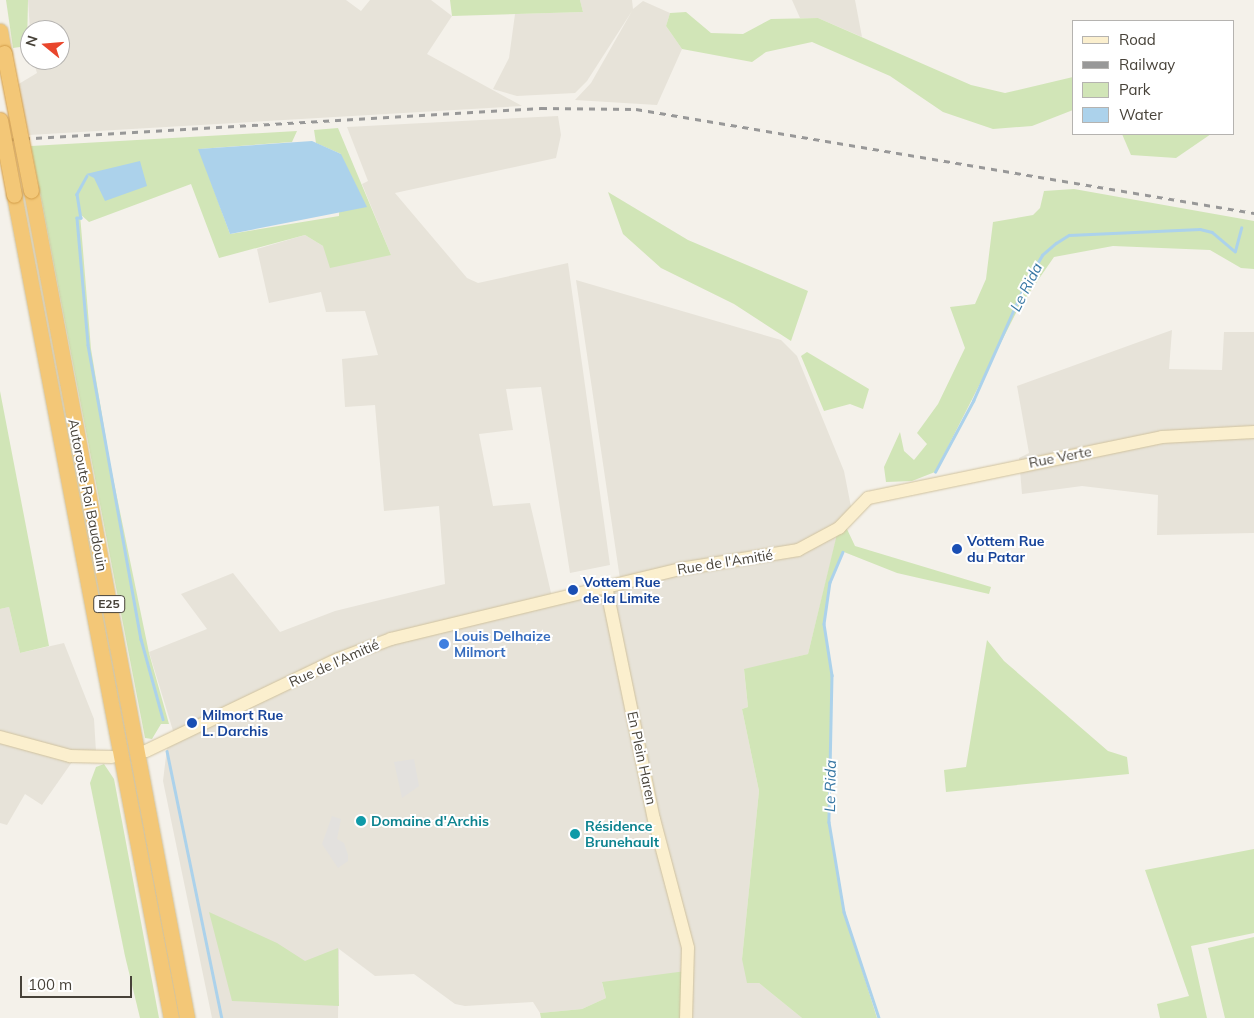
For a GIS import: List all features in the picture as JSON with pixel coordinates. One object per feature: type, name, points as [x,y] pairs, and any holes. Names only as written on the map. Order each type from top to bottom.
[{"type":"highway","name":"Autoroute Roi Baudouin","points":[[0,31],[187,1018]]},
{"type":"highway","name":"Autoroute Roi Baudouin","points":[[0,120],[170,1018]]},
{"type":"street","name":"Rue Verte","points":[[868,498],[1162,437],[1254,432]]},
{"type":"street","name":"Rue de l'Amitié","points":[[146,751],[359,650],[680,568],[798,550],[839,528],[868,498]]},
{"type":"street","name":"En Plein Haren","points":[[606,586],[654,819],[688,948],[686,1018]]},
{"type":"street","points":[[0,737],[70,756],[112,757]]},
{"type":"shaded area","points":[[28,0],[346,0],[361,11],[370,0],[431,0],[452,16],[427,54],[522,106],[29,135],[17,85],[37,73],[36,70],[70,70],[70,20],[29,20]]},
{"type":"shaded area","points":[[580,0],[632,0],[633,9],[643,1],[670,13],[666,26],[682,49],[657,105],[575,100],[591,83],[632,11],[587,81],[575,93],[517,96],[493,89],[509,58],[515,14],[583,12]]},
{"type":"shaded area","points":[[792,0],[855,0],[862,37],[818,18],[800,18]]},
{"type":"shaded area","points":[[558,116],[561,135],[556,158],[395,193],[467,278],[478,283],[568,263],[610,565],[570,573],[541,387],[506,389],[513,430],[479,434],[493,506],[530,503],[552,597],[383,637],[174,734],[149,652],[207,629],[181,594],[233,573],[280,632],[335,611],[445,584],[439,506],[384,511],[375,405],[345,407],[342,359],[378,355],[365,311],[326,312],[321,292],[269,303],[257,249],[305,235],[323,246],[391,255],[362,184],[368,181],[347,127]]},
{"type":"shaded area","points":[[576,280],[781,340],[797,356],[844,471],[852,512],[839,528],[808,654],[744,670],[748,707],[742,709],[759,791],[742,959],[759,983],[802,1018],[684,1018],[602,983],[606,998],[582,1009],[540,1013],[533,1002],[465,1006],[455,1004],[414,974],[375,976],[339,949],[338,1018],[212,1018],[163,781],[167,748],[335,664],[392,642],[621,586]]},
{"type":"shaded area","points":[[1172,330],[1169,369],[1222,370],[1224,332],[1254,332],[1254,533],[1157,535],[1158,495],[1082,486],[1022,494],[1019,458],[1029,453],[1017,386]]},
{"type":"shaded area","points":[[9,607],[20,653],[64,643],[94,719],[96,752],[72,762],[42,805],[25,794],[7,825],[0,823],[0,609]]},
{"type":"shaded area","points":[[414,759],[419,786],[402,798],[394,762]]},
{"type":"shaded area","points":[[332,816],[341,819],[337,839],[344,843],[348,855],[348,861],[338,868],[322,844]]},
{"type":"green space","points":[[6,0],[28,0],[28,20],[20,20],[20,47],[13,48]]},
{"type":"green space","points":[[450,0],[580,0],[583,12],[452,16]]},
{"type":"green space","points":[[686,12],[711,33],[743,34],[771,19],[818,18],[971,85],[1005,93],[1072,77],[1072,110],[1032,126],[993,129],[943,112],[890,76],[812,42],[766,52],[752,62],[682,49],[666,26],[670,13]]},
{"type":"green space","points":[[338,128],[391,255],[330,268],[323,246],[305,235],[219,258],[191,184],[89,222],[80,214],[91,349],[110,463],[149,653],[169,724],[161,724],[152,739],[145,738],[31,146],[297,131],[292,142],[199,149],[230,234],[339,216],[341,154],[316,143],[314,130]]},
{"type":"green space","points":[[1122,135],[1210,135],[1176,158],[1131,155]]},
{"type":"green space","points":[[1074,189],[1254,221],[1254,269],[1241,268],[1210,250],[1113,246],[1054,257],[1018,309],[935,472],[912,481],[886,482],[884,467],[900,432],[904,451],[914,460],[927,444],[917,433],[938,404],[965,348],[950,307],[975,304],[986,279],[993,222],[1033,215],[1040,208],[1044,191]]},
{"type":"green space","points":[[608,192],[688,240],[808,291],[791,341],[734,304],[661,268],[623,234]]},
{"type":"green space","points":[[807,352],[869,389],[863,409],[850,404],[824,411],[801,356]]},
{"type":"green space","points":[[0,391],[49,646],[20,653],[9,607],[0,609]]},
{"type":"green space","points":[[846,527],[855,546],[991,587],[989,594],[897,573],[844,552],[830,582],[824,624],[832,675],[829,823],[844,912],[877,1018],[802,1018],[759,983],[747,983],[742,959],[759,791],[742,709],[748,707],[744,669],[808,654],[837,534]]},
{"type":"green space","points":[[987,640],[1004,661],[1108,751],[1127,757],[1129,774],[946,792],[944,770],[966,767]]},
{"type":"green space","points":[[104,764],[114,779],[159,1018],[140,1018],[125,956],[90,783],[96,767]]},
{"type":"green space","points":[[1254,849],[1254,933],[1191,946],[1207,1018],[1160,1018],[1157,1004],[1189,996],[1145,870]]},
{"type":"green space","points":[[209,912],[277,943],[305,961],[338,948],[339,1006],[232,1001]]},
{"type":"green space","points":[[1254,937],[1254,1018],[1225,1018],[1208,948]]},
{"type":"green space","points":[[686,971],[682,1018],[541,1018],[540,1013],[582,1009],[606,998],[602,982]]},
{"type":"water","points":[[312,141],[341,154],[367,207],[230,234],[198,149]]},
{"type":"water","points":[[140,161],[147,186],[105,201],[94,178],[86,174]]},
{"type":"waterway","points":[[87,176],[77,194],[81,218],[77,218],[88,345],[141,639],[163,719]]},
{"type":"waterway","name":"Le Rida","points":[[935,472],[973,401],[1026,282],[1042,255],[1056,243],[1069,235],[1200,229],[1212,232],[1235,251],[1241,228]]},
{"type":"waterway","name":"Le Rida","points":[[843,552],[830,582],[824,624],[832,675],[829,822],[844,912],[879,1018]]},
{"type":"waterway","points":[[167,751],[222,1018]]},
{"type":"railway","points":[[0,140],[541,108],[636,109],[1254,213]]},
{"type":"place","name":"Vottem Rue du Patar","points":[[957,549]]},
{"type":"place","name":"Vottem Rue de la Limite","points":[[573,590]]},
{"type":"place","name":"Louis Delhaize Milmort","points":[[444,644]]},
{"type":"place","name":"Milmort Rue L. Darchis","points":[[192,723]]},
{"type":"place","name":"Domaine d'Archis","points":[[361,821]]},
{"type":"place","name":"Résidence Brunehault","points":[[575,834]]}]
